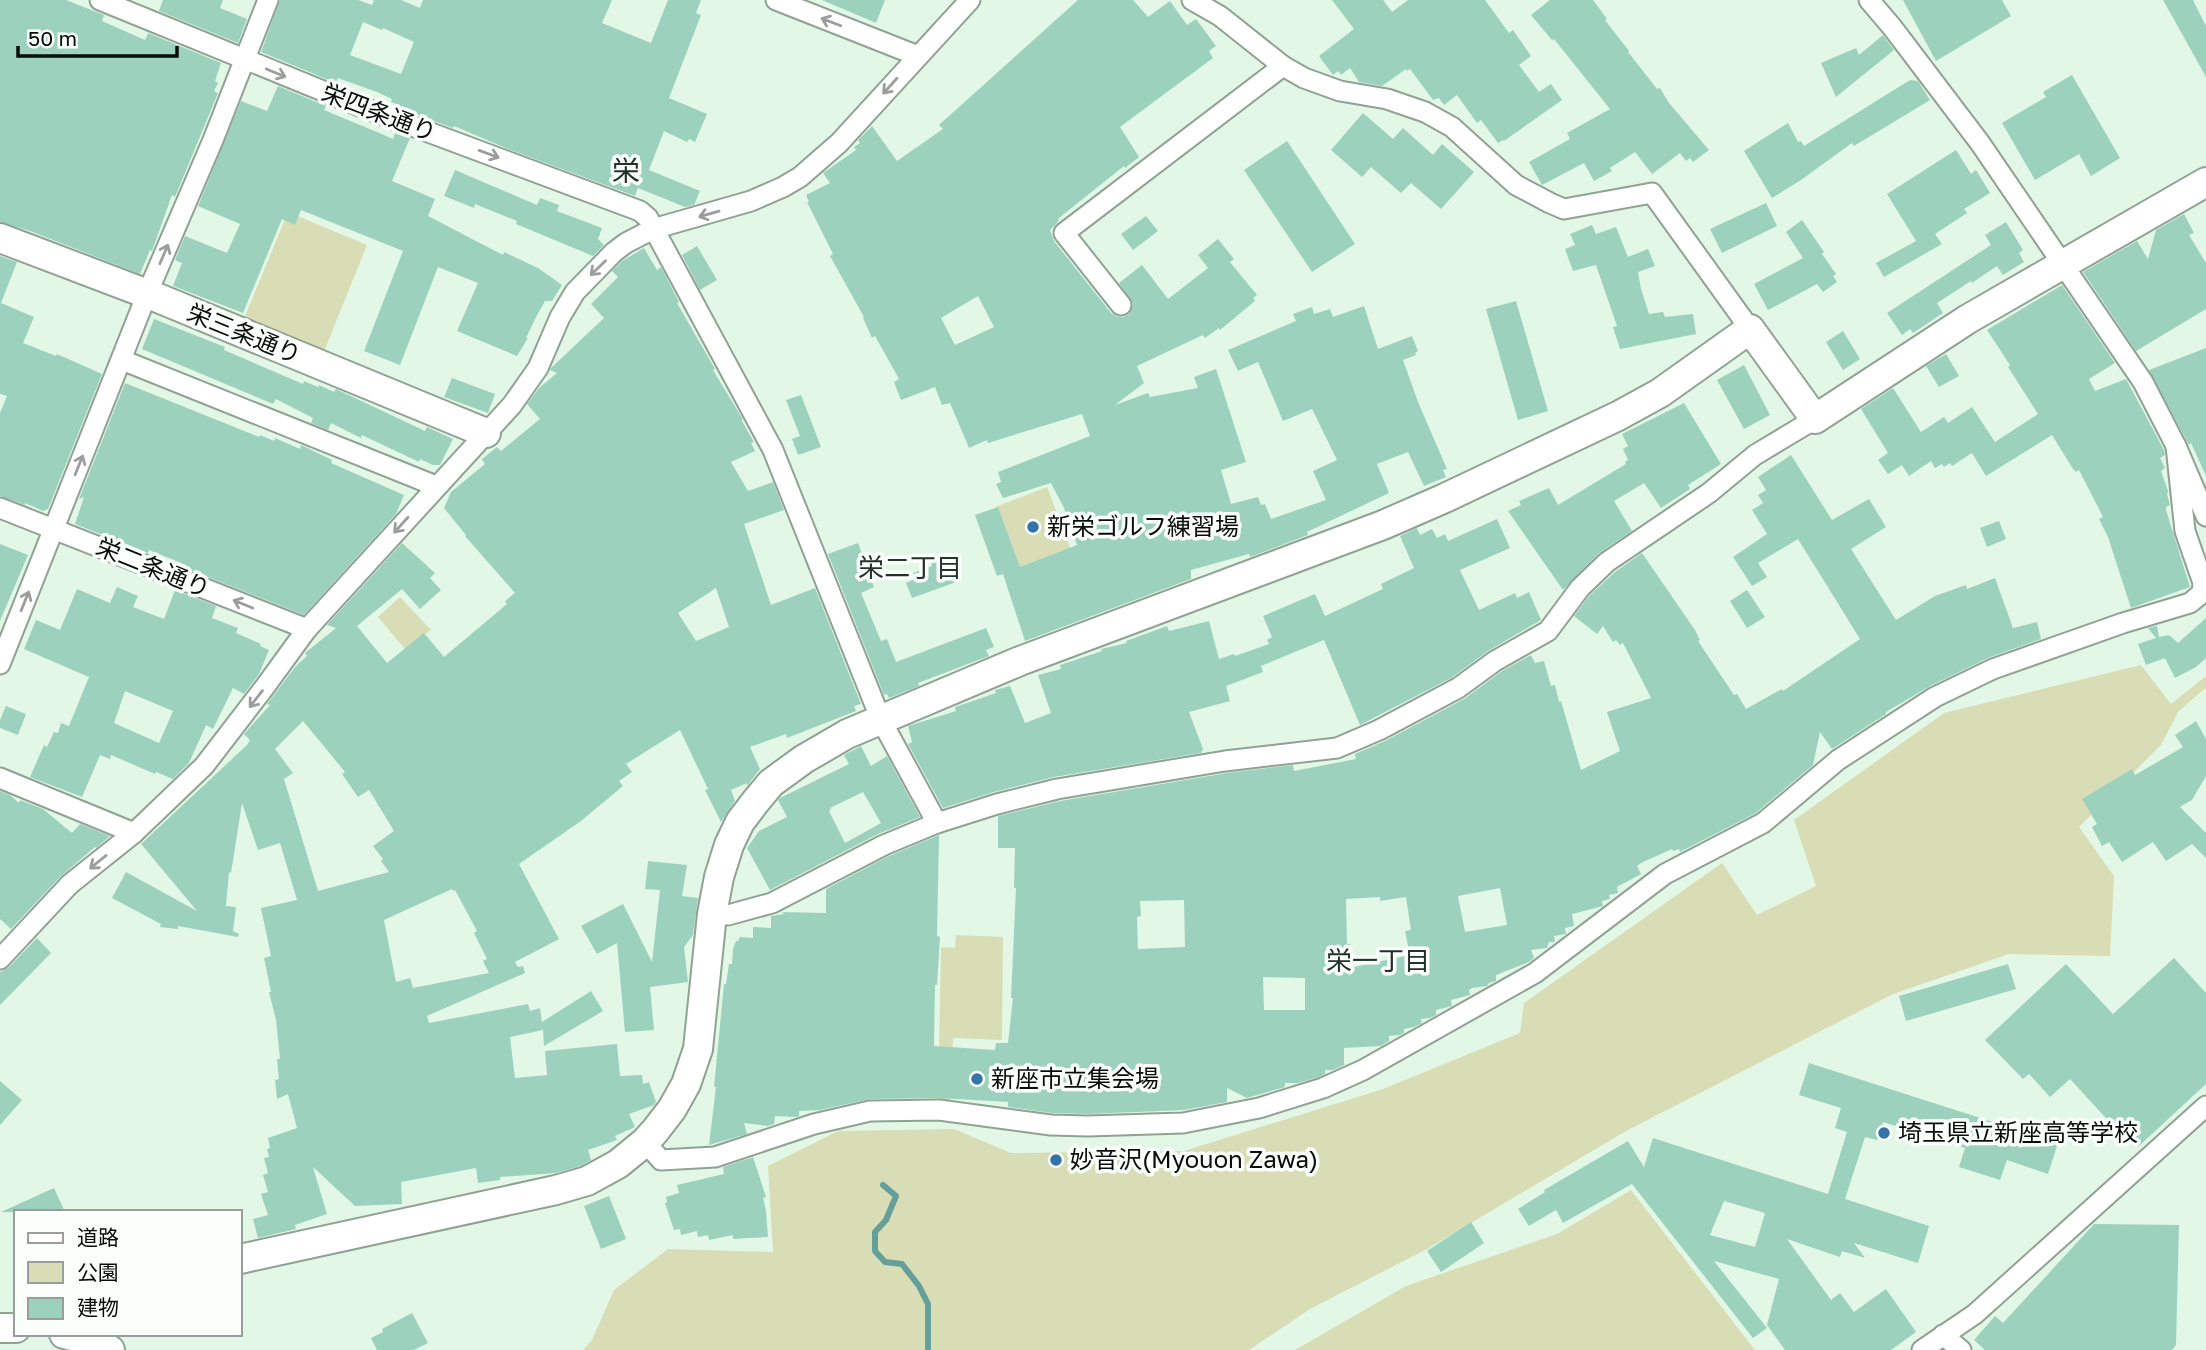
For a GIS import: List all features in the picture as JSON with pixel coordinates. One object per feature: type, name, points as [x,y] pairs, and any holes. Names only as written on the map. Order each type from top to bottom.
[{"type":"street","name":"栄四条通り","points":[[100,0],[372,111],[640,211],[648,219],[773,450],[881,719],[937,823]]},
{"type":"street","points":[[0,664],[268,0]]},
{"type":"street","points":[[776,0],[918,55]]},
{"type":"street","points":[[0,959],[70,884],[134,833],[204,766],[307,629],[512,405],[538,368],[560,317],[575,292],[614,252],[653,229],[751,201],[800,177],[839,143],[970,0]]},
{"type":"street","points":[[1192,0],[1220,16],[1283,66],[1304,78],[1340,91],[1387,99],[1425,112],[1452,127],[1516,185],[1549,203],[1564,209],[1652,193],[1815,418]]},
{"type":"street","points":[[1868,0],[1892,27],[1980,143],[2143,382],[2176,446],[2206,516]]},
{"type":"street","points":[[1121,305],[1064,233],[1283,66]]},
{"type":"street","points":[[712,914],[728,915],[772,903],[884,845],[937,823],[997,804],[1056,789],[1225,761],[1337,748],[1379,730],[1458,688],[1495,660],[1548,631],[1580,588],[1607,562],[1709,493],[1755,455],[1968,319],[2206,181]]},
{"type":"street","name":"栄三条通り","points":[[0,238],[148,294],[486,433]]},
{"type":"street","points":[[242,1259],[555,1191],[587,1181],[618,1164],[645,1142],[672,1109],[687,1084],[698,1049],[712,914],[729,845],[740,822],[755,801],[771,783],[804,758],[847,734],[1020,661],[1382,526],[1618,416],[1660,393],[1750,329]]},
{"type":"street","points":[[122,360],[436,486]]},
{"type":"street","points":[[645,1142],[662,1160],[715,1157],[814,1124],[870,1111],[903,1109],[939,1110],[1051,1125],[1184,1124],[1259,1108],[1323,1088],[1363,1070],[1535,973],[1665,874],[1763,823],[1838,761],[1935,697],[1993,669],[2123,623],[2190,603],[2202,593],[2203,583],[2185,531],[2176,446]]},
{"type":"street","name":"栄二条通り","points":[[0,508],[307,629]]},
{"type":"street","points":[[0,778],[134,833]]},
{"type":"street","points":[[1922,1350],[1975,1314],[2206,1106]]},
{"type":"street","points":[[1943,1335],[1961,1350]]},
{"type":"street","points":[[72,1336],[110,1350]]},
{"type":"green space","points":[[288,212],[367,245],[323,354],[243,321]]},
{"type":"green space","name":"新栄ゴルフ練習場","points":[[1047,487],[1070,548],[1018,568],[995,507]]},
{"type":"green space","points":[[400,597],[431,630],[405,649],[378,617]]},
{"type":"green space","points":[[2141,665],[2171,704],[2206,676],[2206,690],[2178,712],[2161,745],[2079,827],[2114,876],[2110,956],[2009,954],[1893,994],[1626,1131],[1427,1249],[1310,1309],[1249,1350],[583,1350],[592,1340],[614,1290],[668,1249],[773,1252],[768,1166],[838,1131],[954,1129],[1011,1153],[1184,1151],[1383,1089],[1520,1033],[1524,1003],[1722,863],[1757,915],[1816,886],[1794,820],[1944,713]]},
{"type":"green space","points":[[956,935],[1003,937],[1002,1040],[953,1038],[950,1100],[938,1100],[941,947],[955,948]]},
{"type":"green space","points":[[1631,1190],[1755,1350],[1295,1350],[1406,1286],[1557,1234]]},
{"type":"building","points":[[0,0],[66,0],[104,15],[102,21],[145,40],[148,33],[221,63],[214,91],[218,93],[140,274],[0,222]]},
{"type":"building","points":[[163,0],[223,0],[220,8],[247,19],[238,43],[159,11]]},
{"type":"building","points":[[280,0],[358,0],[372,5],[374,0],[401,0],[420,8],[423,0],[612,0],[602,23],[651,43],[668,0],[701,0],[696,13],[701,15],[669,98],[707,114],[695,142],[689,139],[687,142],[664,131],[649,170],[700,191],[694,205],[685,207],[638,188],[635,196],[454,126],[453,128],[404,110],[405,108],[391,102],[392,99],[377,92],[338,78],[336,83],[261,52]],"holes":[[[363,22],[382,30],[383,28],[414,42],[401,74],[350,55]]]},
{"type":"building","points":[[822,0],[885,0],[876,23]]},
{"type":"building","points":[[1078,0],[1133,0],[1148,17],[1170,1],[1187,25],[1196,19],[1216,46],[1209,51],[1213,58],[1120,127],[1139,157],[1059,218],[1050,230],[1054,241],[1117,317],[1129,314],[1133,304],[1119,283],[1142,265],[1168,299],[1208,268],[1198,255],[1218,239],[1234,259],[1230,262],[1257,295],[1253,298],[1255,301],[1220,330],[1219,328],[1205,338],[1203,335],[1137,366],[1144,383],[1115,405],[1148,393],[1150,397],[1198,388],[1194,377],[1216,369],[1246,462],[1221,470],[1231,504],[1258,497],[1261,505],[1265,504],[1271,519],[1326,500],[1313,471],[1337,460],[1312,409],[1283,421],[1258,362],[1238,371],[1228,350],[1296,321],[1293,314],[1312,307],[1314,314],[1330,309],[1333,317],[1364,306],[1378,349],[1412,336],[1418,351],[1416,355],[1403,360],[1447,469],[1443,470],[1446,477],[1424,486],[1408,452],[1377,464],[1389,493],[1307,532],[1308,535],[1250,557],[1249,554],[1191,570],[1191,579],[1025,641],[1003,574],[997,576],[975,515],[998,507],[1020,567],[1077,545],[1064,508],[1051,483],[1003,498],[996,484],[1001,482],[998,472],[1090,436],[1082,414],[988,443],[987,440],[969,448],[950,403],[942,405],[935,387],[901,400],[894,382],[899,379],[875,336],[872,338],[864,317],[830,256],[833,254],[807,202],[806,195],[830,183],[823,173],[856,150],[854,147],[860,143],[858,140],[872,126],[897,161],[943,129],[939,125]],"holes":[[[978,296],[994,327],[955,345],[941,318]]]},
{"type":"building","points":[[1332,0],[1383,0],[1392,12],[1408,0],[1485,0],[1509,33],[1513,30],[1531,56],[1519,65],[1539,92],[1551,84],[1562,100],[1498,143],[1481,120],[1477,123],[1457,95],[1444,105],[1439,98],[1433,100],[1410,69],[1382,86],[1359,82],[1350,68],[1341,75],[1338,71],[1333,75],[1319,56],[1354,29]]},
{"type":"building","points":[[1550,0],[1593,0],[1628,52],[1709,150],[1693,162],[1690,158],[1686,161],[1680,153],[1652,174],[1635,152],[1610,168],[1612,171],[1594,181],[1584,163],[1542,185],[1529,162],[1570,139],[1567,133],[1610,109],[1554,39],[1552,40],[1531,15]]},
{"type":"building","points":[[1903,0],[2002,0],[2011,16],[1936,61]]},
{"type":"building","points":[[2163,0],[2193,0],[2206,26],[2206,77]]},
{"type":"building","points":[[1883,35],[1894,50],[1836,97],[1821,63],[1856,48],[1859,55]]},
{"type":"building","points":[[2072,75],[2120,158],[2091,176],[2079,154],[2035,180],[2002,123],[2046,97],[2043,92]]},
{"type":"building","points":[[1910,80],[1918,81],[1930,100],[1854,146],[1852,143],[1772,198],[1744,151],[1788,123],[1798,142],[1801,141],[1804,146]]},
{"type":"building","points":[[278,86],[326,106],[324,110],[393,139],[395,133],[410,138],[392,181],[435,199],[428,216],[503,255],[504,252],[538,268],[562,285],[552,301],[545,301],[517,356],[457,331],[478,283],[438,267],[400,365],[364,351],[403,251],[301,210],[295,225],[282,219],[243,313],[173,286],[182,263],[175,260],[185,236],[227,253],[240,224],[198,206],[241,101],[267,111]]},
{"type":"building","points":[[1363,113],[1393,139],[1403,128],[1433,155],[1442,144],[1474,172],[1441,209],[1411,183],[1401,193],[1371,167],[1362,177],[1331,150]]},
{"type":"building","points":[[1287,141],[1355,244],[1312,272],[1244,170]]},
{"type":"building","points":[[1956,150],[1971,174],[1976,170],[1990,193],[1964,209],[1967,213],[1935,234],[1942,244],[1884,277],[1876,263],[1916,241],[1887,194]]},
{"type":"building","points":[[455,170],[537,205],[540,198],[559,205],[557,211],[602,228],[598,239],[604,245],[593,256],[475,204],[474,208],[444,196]]},
{"type":"building","points":[[1766,203],[1777,226],[1722,253],[1710,229]]},
{"type":"building","points":[[2184,214],[2194,233],[2189,235],[2206,263],[2206,309],[2136,351],[2083,272],[2137,241],[2148,259],[2156,230]]},
{"type":"building","points":[[1146,216],[1158,231],[1133,250],[1121,234]]},
{"type":"building","points":[[1802,220],[1824,252],[1822,254],[1836,274],[1833,276],[1837,282],[1823,292],[1817,284],[1768,310],[1754,284],[1803,258],[1786,232]]},
{"type":"building","points":[[2006,222],[2023,250],[2019,253],[2024,262],[2003,275],[1997,266],[1972,283],[1971,281],[1937,303],[1943,313],[1913,333],[1910,329],[1902,335],[1887,313],[1991,245],[1985,235]]},
{"type":"building","points":[[1592,225],[1596,234],[1616,227],[1628,257],[1648,249],[1655,266],[1638,272],[1649,314],[1663,312],[1665,317],[1693,314],[1696,334],[1620,349],[1613,327],[1617,326],[1596,265],[1573,271],[1565,249],[1575,245],[1570,234]]},
{"type":"building","points":[[697,246],[717,280],[700,290],[682,255]]},
{"type":"building","points":[[644,248],[657,270],[661,267],[679,302],[677,303],[754,442],[751,443],[755,451],[731,462],[748,491],[773,482],[784,510],[744,524],[771,605],[815,588],[861,704],[854,706],[856,711],[787,738],[786,734],[750,747],[760,769],[747,786],[747,783],[731,790],[735,801],[721,822],[680,730],[626,764],[632,772],[619,781],[623,786],[581,821],[519,864],[559,939],[515,962],[518,967],[523,966],[525,973],[427,1016],[429,1023],[528,1004],[530,1011],[540,1008],[542,1022],[591,991],[603,1011],[544,1046],[543,1030],[510,1037],[515,1078],[547,1075],[545,1051],[617,1044],[620,1076],[642,1075],[643,1084],[649,1082],[656,1102],[629,1114],[635,1127],[615,1136],[617,1140],[588,1150],[591,1160],[581,1166],[556,1173],[500,1177],[500,1180],[478,1183],[476,1168],[401,1182],[402,1204],[355,1206],[313,1167],[327,1214],[295,1225],[296,1229],[258,1238],[253,1219],[268,1215],[261,1194],[268,1192],[263,1175],[268,1173],[264,1158],[269,1157],[268,1138],[297,1128],[288,1094],[277,1099],[275,1080],[279,1079],[277,1059],[280,1059],[276,1020],[264,958],[271,956],[261,908],[297,900],[280,843],[258,850],[242,803],[231,873],[229,872],[226,906],[236,907],[233,931],[239,934],[238,937],[178,926],[178,929],[160,927],[161,924],[112,898],[126,872],[197,911],[141,844],[247,745],[250,740],[244,734],[270,705],[267,704],[295,667],[307,656],[305,653],[336,628],[327,625],[402,543],[435,573],[430,578],[441,590],[420,609],[402,589],[357,626],[387,663],[424,633],[444,657],[507,604],[505,601],[515,593],[444,508],[451,492],[485,464],[482,459],[497,447],[501,451],[540,419],[527,404],[539,388],[557,373],[550,370],[551,368],[604,318],[591,304],[618,277],[612,271],[622,261]],"holes":[[[716,588],[729,627],[696,641],[678,613]],[[303,721],[345,772],[342,774],[358,797],[369,790],[394,831],[373,846],[389,872],[318,891],[284,779],[293,773],[275,749]],[[455,890],[477,931],[474,933],[487,959],[483,961],[489,973],[413,988],[410,978],[396,982],[384,920]]]},
{"type":"building","points":[[0,256],[17,262],[1,303],[34,317],[23,343],[56,356],[57,354],[102,374],[48,509],[43,511],[0,496],[0,413],[7,396],[0,394]]},
{"type":"building","points":[[2062,285],[2115,363],[2089,379],[2095,391],[2126,379],[2164,450],[2165,455],[2160,458],[2165,468],[2161,471],[2170,505],[2166,510],[2190,587],[2131,608],[2108,537],[2099,519],[2103,517],[2079,470],[2076,472],[2073,469],[2052,435],[1986,476],[1972,453],[1952,466],[1950,463],[1935,468],[1931,461],[1909,476],[1902,465],[1888,474],[1878,460],[1888,453],[1861,409],[1893,388],[1921,432],[1944,417],[1948,423],[1972,407],[1995,442],[2038,414],[1987,330]]},
{"type":"building","points":[[1516,301],[1548,411],[1518,420],[1486,309]]},
{"type":"building","points":[[154,319],[225,347],[224,350],[303,384],[304,381],[334,392],[336,389],[425,431],[427,427],[453,439],[440,465],[433,465],[420,459],[419,462],[331,423],[328,430],[311,423],[313,418],[276,399],[273,404],[142,349]]},
{"type":"building","points":[[1843,331],[1860,359],[1843,370],[1826,342]]},
{"type":"building","points":[[2206,348],[2206,476],[2191,443],[2189,445],[2149,370]]},
{"type":"building","points":[[1946,354],[1959,376],[1939,387],[1926,366]]},
{"type":"building","points":[[1744,365],[1770,415],[1744,429],[1717,380]]},
{"type":"building","points":[[452,378],[495,394],[488,413],[444,397]]},
{"type":"building","points":[[125,383],[259,437],[260,435],[274,441],[275,438],[300,449],[301,445],[332,460],[331,463],[404,495],[396,514],[304,615],[185,568],[186,565],[149,550],[148,553],[75,524],[84,497],[79,499]]},
{"type":"building","points":[[801,395],[821,447],[798,455],[792,439],[800,436],[786,400]]},
{"type":"building","points":[[1684,403],[1721,464],[1688,485],[1690,489],[1661,508],[1644,483],[1614,501],[1632,531],[1599,553],[1563,590],[1508,511],[1521,505],[1519,501],[1549,488],[1558,505],[1626,464],[1628,460],[1623,449],[1628,446],[1622,434]]},
{"type":"building","points":[[1791,455],[1832,520],[1869,499],[1886,527],[1851,549],[1896,620],[1935,596],[1966,585],[1967,589],[1995,578],[2013,628],[2037,622],[2041,639],[1988,658],[1930,686],[1832,749],[1820,732],[1813,765],[1756,813],[1680,852],[1679,849],[1672,849],[1641,863],[1637,866],[1641,874],[1617,887],[1618,893],[1609,895],[1610,899],[1602,901],[1603,906],[1572,914],[1574,926],[1565,928],[1566,934],[1554,936],[1555,942],[1549,942],[1547,948],[1531,950],[1534,958],[1529,962],[1496,975],[1496,981],[1487,986],[1472,988],[1469,990],[1470,995],[1451,1000],[1452,1006],[1436,1010],[1436,1015],[1421,1019],[1422,1023],[1404,1029],[1404,1033],[1400,1035],[1389,1036],[1389,1041],[1381,1046],[1344,1048],[1344,1065],[1325,1070],[1325,1074],[1319,1077],[1298,1083],[1285,1083],[1285,1087],[1247,1098],[1227,1088],[1227,1102],[1184,1110],[1052,1113],[1008,1107],[1008,1102],[939,1098],[870,1099],[820,1110],[799,1111],[797,1117],[775,1116],[774,1124],[768,1126],[744,1123],[747,1134],[709,1145],[724,984],[729,964],[732,964],[736,941],[740,937],[753,938],[753,927],[771,928],[771,916],[784,914],[782,912],[826,913],[826,889],[889,856],[939,835],[937,936],[940,937],[935,985],[934,1046],[995,1050],[996,1043],[1008,1043],[1013,998],[1016,888],[1015,848],[998,848],[998,816],[1060,801],[1227,773],[1293,765],[1294,771],[1356,759],[1355,754],[1464,699],[1502,671],[1531,655],[1535,663],[1544,661],[1551,686],[1555,685],[1581,770],[1620,751],[1607,712],[1651,698],[1623,643],[1620,645],[1616,640],[1613,642],[1603,626],[1597,634],[1574,616],[1589,596],[1615,572],[1642,553],[1695,630],[1700,640],[1698,641],[1734,695],[1737,694],[1746,709],[1782,689],[1783,691],[1860,639],[1798,539],[1758,563],[1767,577],[1752,586],[1733,557],[1767,534],[1752,510],[1763,503],[1758,495],[1766,490],[1758,477]],"holes":[[[1500,888],[1507,925],[1465,932],[1458,896]],[[1380,897],[1380,901],[1406,897],[1411,930],[1405,931],[1410,955],[1349,968],[1346,899]],[[1184,900],[1185,947],[1138,949],[1137,917],[1141,916],[1140,901]],[[1263,977],[1305,978],[1305,1010],[1264,1010]]]},
{"type":"building","points":[[1497,519],[1510,548],[1460,570],[1479,610],[1515,593],[1517,598],[1529,592],[1541,620],[1488,651],[1451,678],[1360,725],[1324,640],[1261,666],[1263,672],[1226,686],[1230,701],[1189,712],[1203,749],[1201,753],[1054,777],[943,808],[908,744],[912,742],[908,726],[956,711],[955,707],[1010,686],[1025,723],[1051,713],[1038,675],[1061,669],[1060,665],[1102,651],[1101,649],[1127,643],[1126,641],[1167,626],[1169,631],[1209,621],[1219,659],[1269,644],[1267,640],[1272,637],[1263,616],[1315,594],[1325,616],[1383,589],[1381,584],[1414,568],[1400,536],[1417,528],[1420,535],[1432,529],[1437,538],[1445,534],[1448,541]]},
{"type":"building","points":[[1999,521],[2006,539],[1987,547],[1980,528]]},
{"type":"building","points":[[858,543],[874,587],[861,593],[881,641],[887,639],[896,662],[986,628],[994,647],[986,650],[989,656],[918,683],[919,686],[889,698],[887,694],[884,695],[828,554]]},
{"type":"building","points":[[0,544],[28,555],[0,621]]},
{"type":"building","points":[[950,555],[959,581],[912,598],[906,583],[915,579],[913,573]]},
{"type":"building","points":[[117,587],[138,596],[133,607],[164,619],[175,590],[216,606],[212,618],[238,628],[236,633],[269,650],[259,674],[244,694],[233,688],[213,729],[206,725],[189,763],[173,779],[111,755],[110,759],[100,755],[82,797],[30,777],[44,745],[47,747],[54,732],[58,733],[61,723],[69,726],[89,677],[24,649],[36,620],[60,630],[77,589],[110,603]],"holes":[[[125,691],[173,711],[159,743],[114,723]]]},
{"type":"building","points":[[1747,590],[1765,617],[1747,628],[1730,601]]},
{"type":"building","points":[[2206,618],[2206,658],[2196,667],[2175,678],[2165,658],[2146,665],[2138,644],[2156,638],[2148,628],[2157,626],[2159,637],[2169,635],[2178,643]]},
{"type":"building","points":[[6,706],[26,714],[18,735],[0,728],[0,720]]},
{"type":"building","points":[[2196,721],[2206,739],[2206,776],[2192,800],[2180,807],[2206,833],[2206,858],[2192,844],[2166,861],[2153,842],[2122,862],[2109,842],[2102,846],[2092,827],[2097,824],[2082,799],[2132,769],[2135,775],[2183,747],[2175,735]]},
{"type":"building","points":[[861,746],[871,766],[887,756],[920,817],[878,834],[770,890],[747,848],[759,831],[787,817],[778,800],[780,798],[849,764],[844,755]],"holes":[[[863,792],[881,823],[845,843],[829,811],[830,808]]]},
{"type":"building","points":[[0,791],[19,803],[20,800],[43,809],[72,833],[80,824],[110,836],[61,876],[11,929],[0,919]]},
{"type":"building","points":[[648,861],[687,865],[682,896],[698,898],[693,935],[684,947],[688,982],[650,987],[654,1030],[625,1032],[617,943],[597,954],[581,926],[623,904],[652,962],[660,890],[645,889]]},
{"type":"building","points":[[37,938],[51,953],[0,1005],[0,972],[9,967]]},
{"type":"building","points":[[2174,958],[2206,993],[2206,1084],[2138,1147],[2131,1140],[2128,1142],[2070,1079],[2050,1097],[2029,1074],[2023,1079],[1985,1040],[2066,964],[2113,1014]]},
{"type":"building","points":[[2008,964],[2016,989],[1906,1021],[1899,996]]},
{"type":"building","points":[[1809,1063],[2058,1143],[2048,1174],[2007,1160],[2000,1180],[1959,1167],[1965,1148],[1883,1122],[1877,1140],[1865,1137],[1845,1199],[1929,1226],[1918,1263],[1854,1243],[1865,1258],[1842,1251],[1840,1257],[1787,1239],[1831,1300],[1840,1293],[1854,1312],[1886,1289],[1916,1332],[1891,1350],[1785,1350],[1767,1325],[1779,1279],[1714,1261],[1767,1328],[1753,1338],[1632,1184],[1563,1223],[1556,1210],[1529,1226],[1518,1209],[1545,1192],[1544,1190],[1628,1141],[1644,1167],[1653,1138],[1828,1194],[1847,1132],[1835,1128],[1841,1108],[1799,1095]],"holes":[[[1724,1201],[1765,1213],[1755,1247],[1710,1235]]]},
{"type":"building","points":[[0,1081],[22,1100],[0,1125]]},
{"type":"building","points":[[753,1157],[766,1197],[763,1198],[768,1237],[733,1239],[733,1235],[709,1240],[708,1235],[698,1237],[697,1231],[681,1235],[680,1229],[674,1230],[665,1203],[666,1197],[679,1193],[677,1185],[724,1174],[723,1167]]},
{"type":"building","points":[[54,1188],[64,1210],[14,1210],[1,1212]]},
{"type":"building","points":[[609,1196],[626,1239],[601,1249],[584,1206]]},
{"type":"building","points":[[1471,1222],[1484,1243],[1441,1272],[1427,1251]]},
{"type":"building","points":[[2094,1224],[2179,1225],[2176,1345],[2172,1350],[1985,1350],[1974,1340],[1995,1316],[2003,1323]]},
{"type":"building","points":[[412,1313],[428,1343],[414,1350],[377,1350],[371,1338]]},
{"type":"waterway","points":[[883,1185],[896,1196],[886,1220],[875,1232],[875,1251],[885,1262],[902,1264],[919,1286],[928,1304],[928,1350]]},
{"type":"place","name":"新栄ゴルフ練習場","points":[[1033,527]]},
{"type":"place","name":"新座市立集会場","points":[[977,1079]]},
{"type":"place","name":"埼玉県立新座高等学校","points":[[1884,1133]]},
{"type":"place","name":"妙音沢(Myouon Zawa)","points":[[1056,1160]]},
{"type":"district","name":"栄","points":[[626,171]]},
{"type":"district","name":"栄二丁目","points":[[910,568]]},
{"type":"district","name":"栄一丁目","points":[[1378,961]]}]
